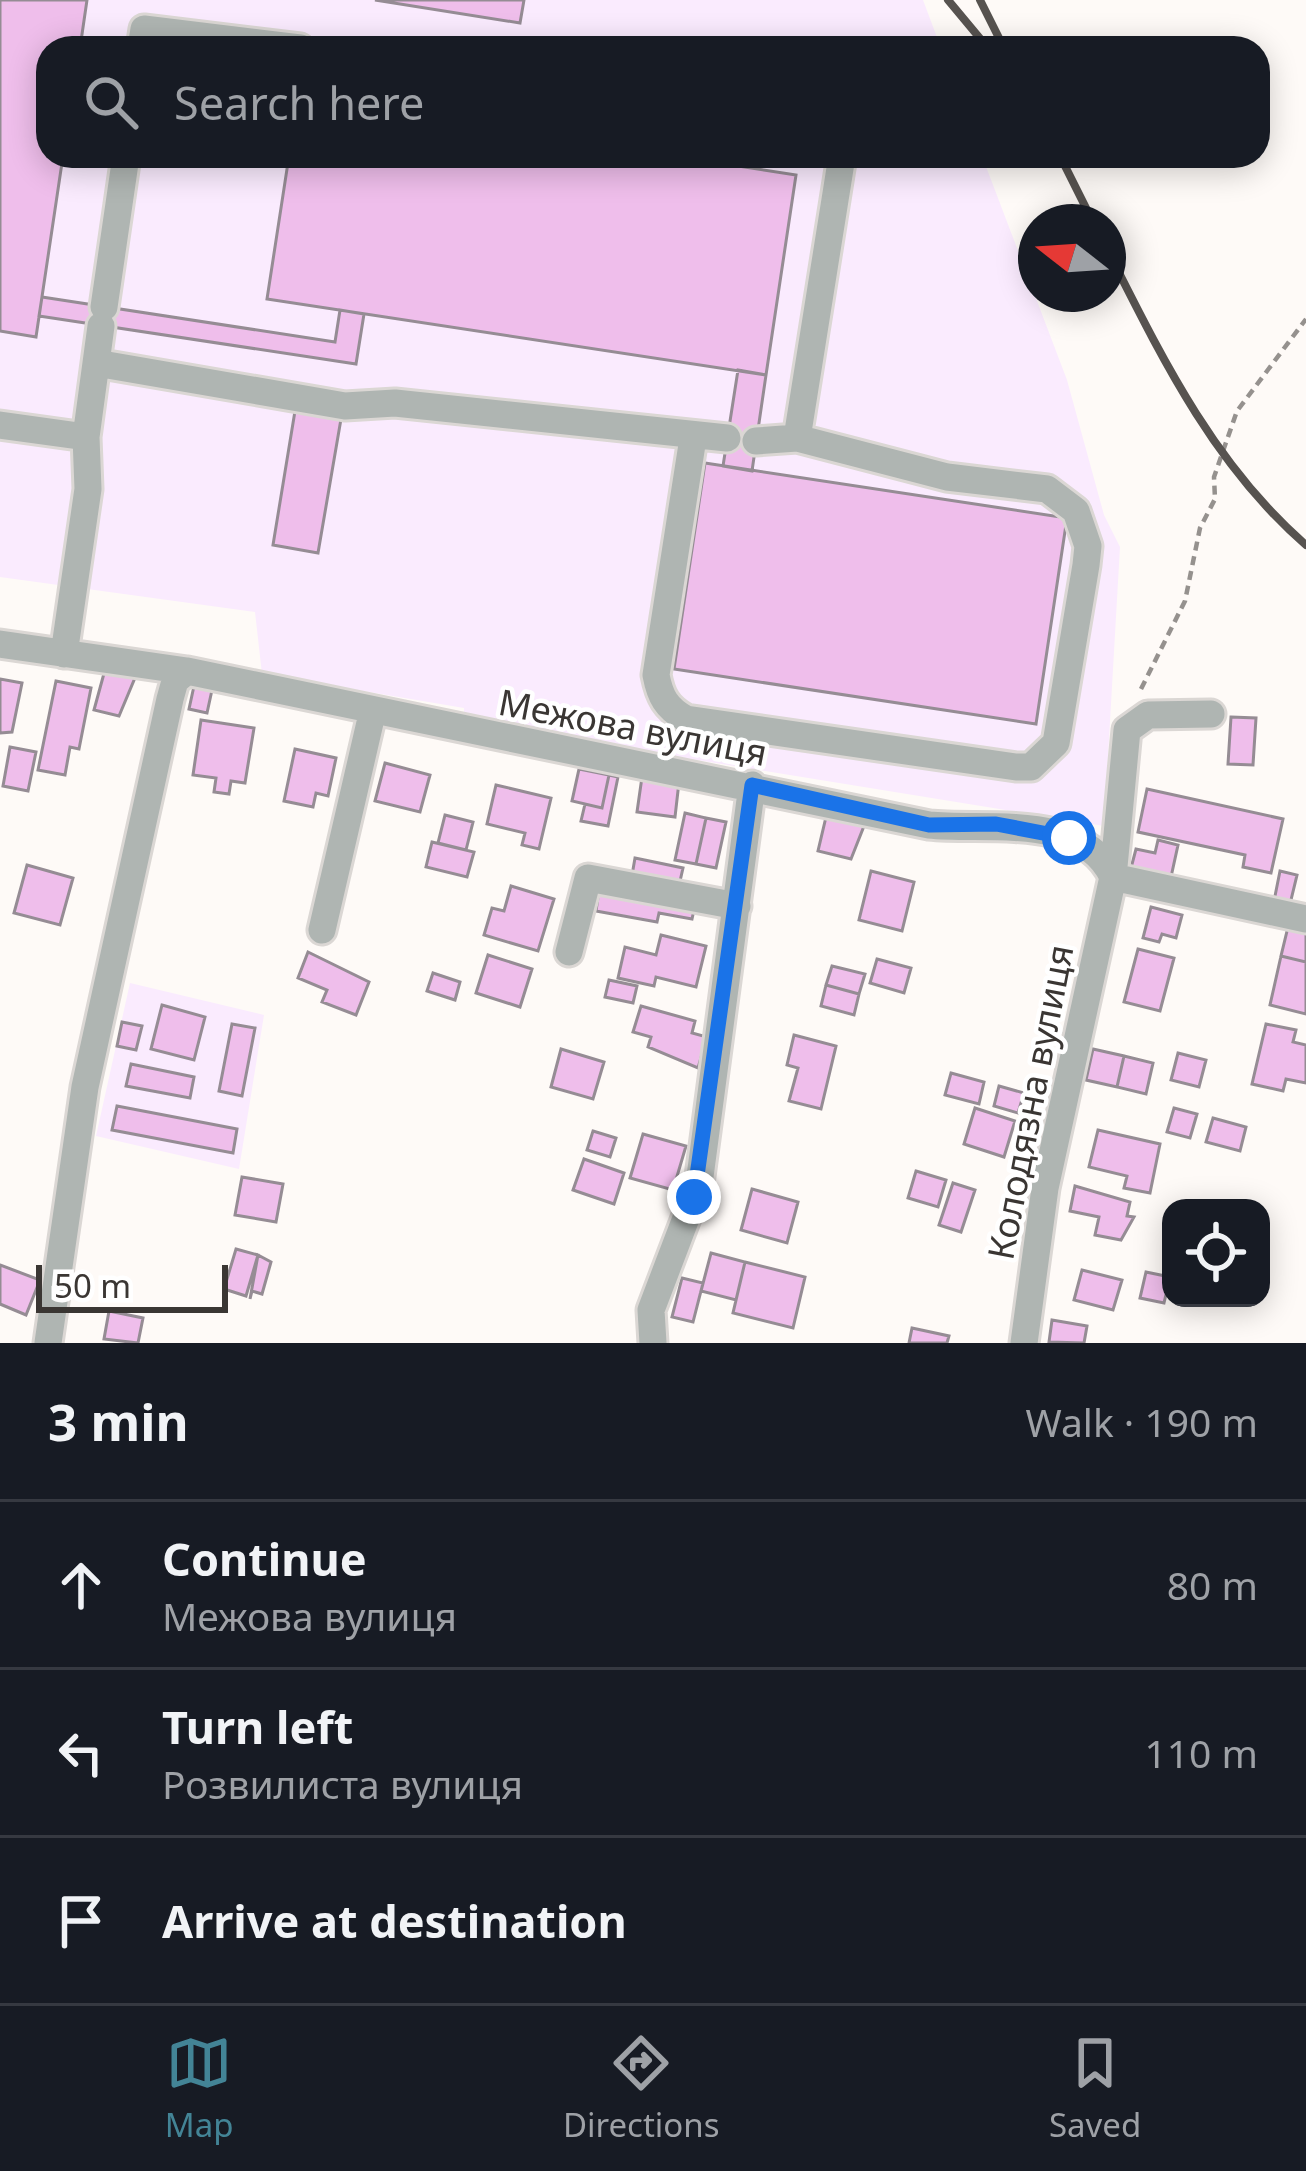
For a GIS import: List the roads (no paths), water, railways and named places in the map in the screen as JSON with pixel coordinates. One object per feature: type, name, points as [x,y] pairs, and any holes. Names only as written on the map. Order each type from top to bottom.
[{"type":"street","points":[[143,36],[149,0]]},
{"type":"street","points":[[64,654],[88,489],[86,436],[124,168]]},
{"type":"street","points":[[797,437],[840,168]]},
{"type":"street","points":[[96,363],[182,373],[345,406],[394,404],[693,438],[797,437],[947,477],[1047,489],[1076,511],[1088,546],[1057,743],[1045,758],[1016,767],[686,719],[673,712],[661,696],[656,675],[693,438]]},
{"type":"street","points":[[0,425],[86,436]]},
{"type":"street","name":"Межова вулиця","points":[[0,644],[187,671],[372,714],[752,785],[929,825],[996,824],[1069,838],[1105,860],[1113,877],[1306,919]]},
{"type":"street","points":[[48,1343],[85,1087],[170,699],[176,681],[187,671]]},
{"type":"street","points":[[322,930],[372,714]]},
{"type":"street","name":"Колодязна вулиця","points":[[1024,1343],[1045,1188],[1113,877],[1127,730],[1148,715],[1211,714]]},
{"type":"street","points":[[653,1343],[651,1310],[699,1184],[752,785]]},
{"type":"street","points":[[569,952],[588,878],[737,905]]},
{"type":"railway","points":[[948,0],[978,36]]},
{"type":"railway","points":[[980,0],[998,36]]},
{"type":"railway","points":[[1066,168],[1084,204]]},
{"type":"railway","points":[[1126,286],[1170,370],[1217,445],[1273,514],[1306,545]]}]
